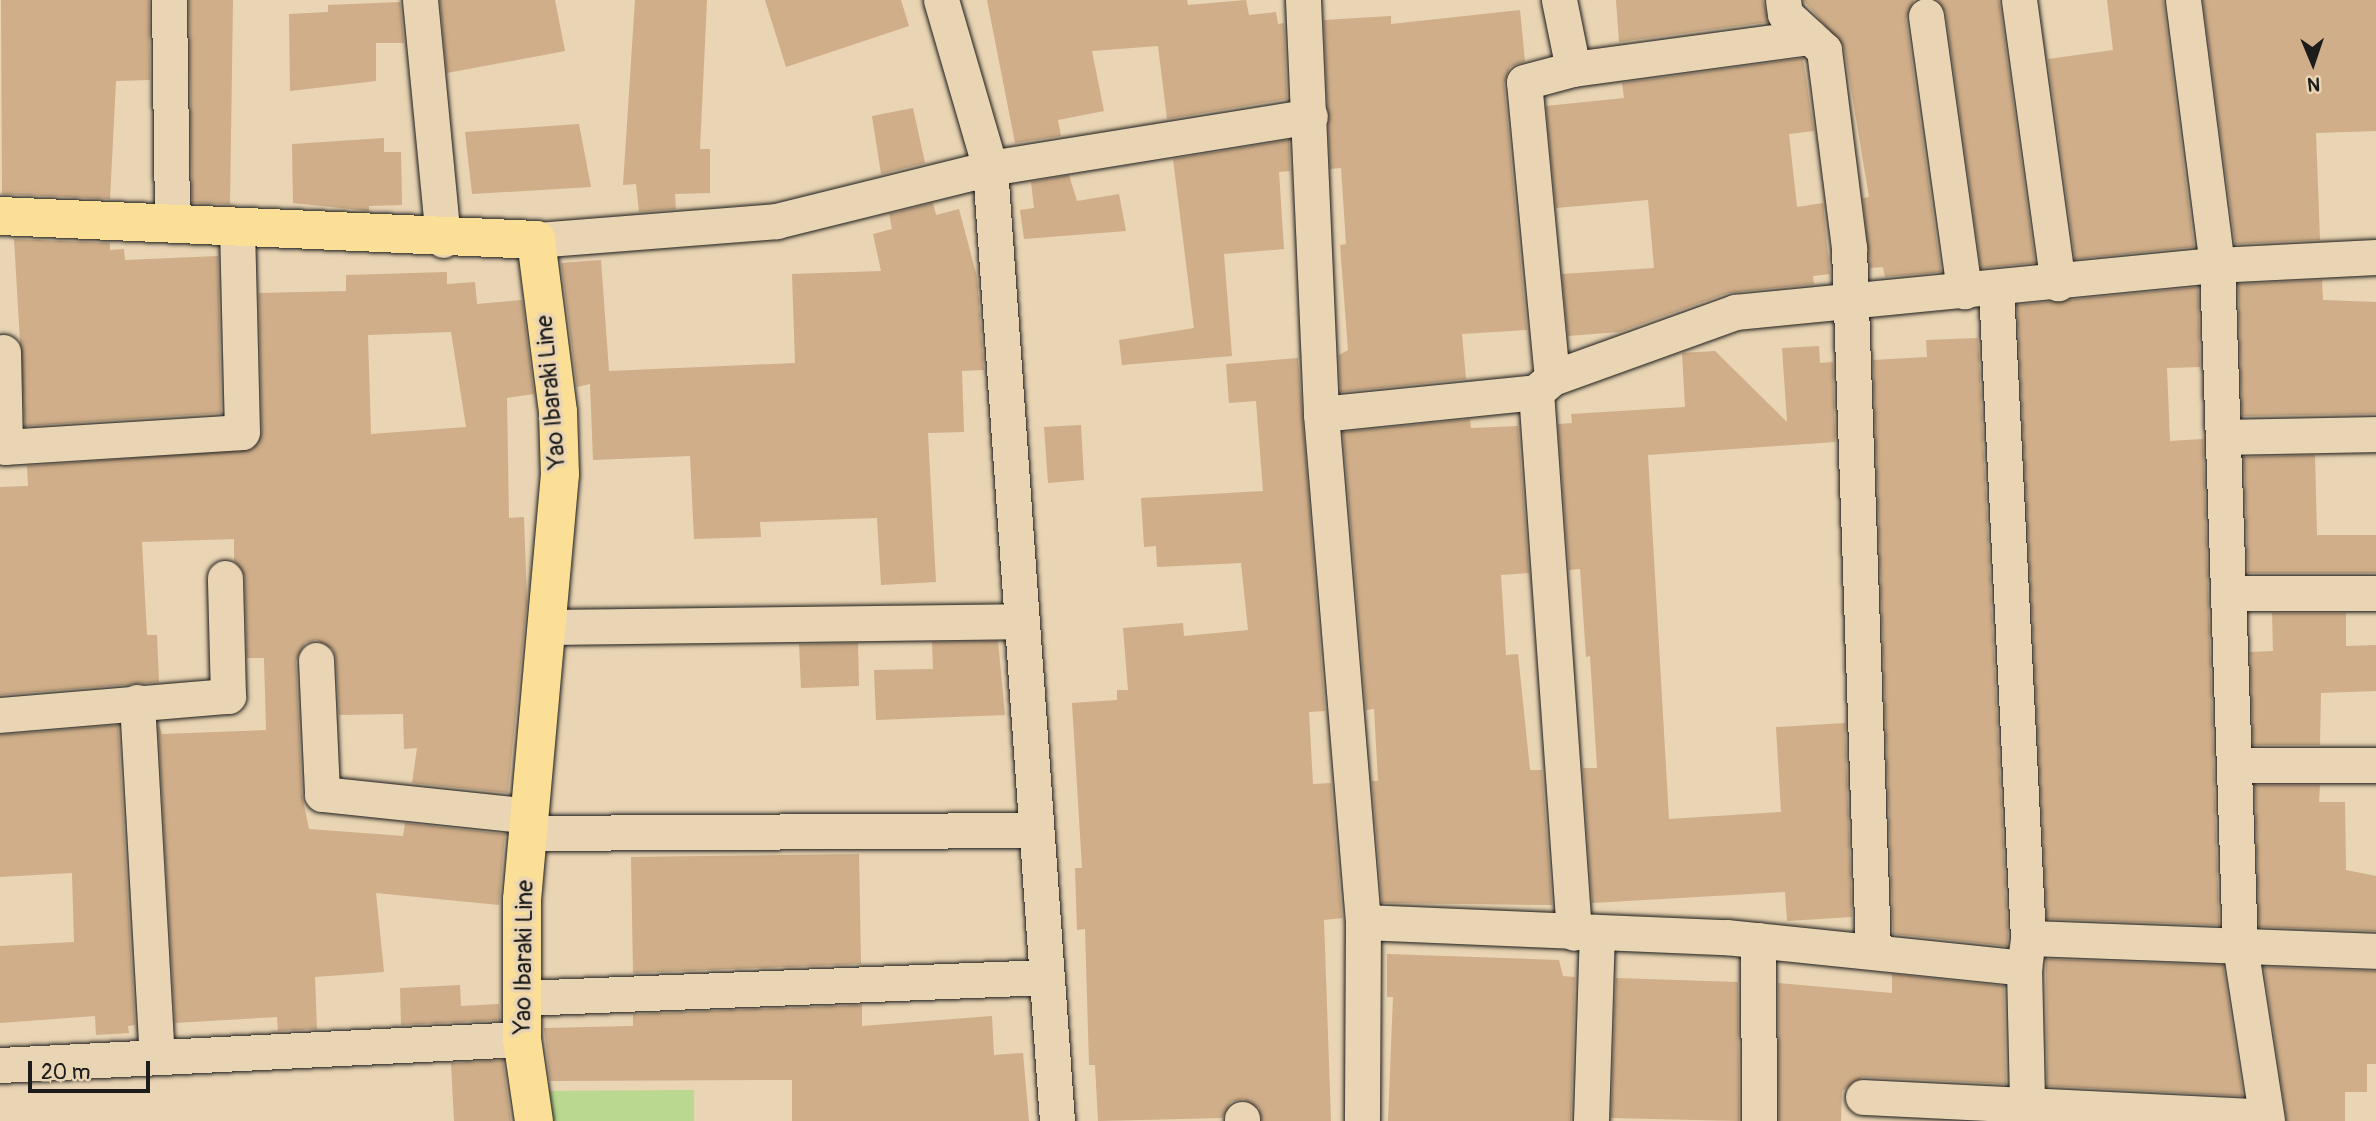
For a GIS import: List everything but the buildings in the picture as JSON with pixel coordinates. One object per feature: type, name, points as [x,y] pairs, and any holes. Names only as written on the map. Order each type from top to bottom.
[{"type":"main road","points":[[0,216],[237,226],[443,240],[536,240]]},
{"type":"main road","name":"Yao Ibaraki Line","points":[[534,1121],[522,1039],[529,824],[560,474],[558,411],[536,240]]},
{"type":"street","points":[[169,0],[172,224]]},
{"type":"street","points":[[420,0],[443,240]]},
{"type":"street","points":[[941,0],[990,168],[1057,1121]]},
{"type":"street","points":[[1303,0],[1321,414],[1363,922],[1362,1121]]},
{"type":"street","points":[[1559,0],[1573,69]]},
{"type":"street","points":[[1783,0],[1785,14],[1824,50],[1849,248],[1847,298],[1873,951]]},
{"type":"street","points":[[2019,0],[2058,282]]},
{"type":"street","points":[[1863,1097],[2267,1119],[2240,946],[2217,265],[2183,0]]},
{"type":"street","points":[[1926,16],[1980,290],[2026,953],[2027,1104]]},
{"type":"street","points":[[1591,1121],[1585,933],[1524,82],[1573,69],[1810,37]]},
{"type":"street","points":[[536,240],[776,220],[990,168],[1310,116]]},
{"type":"street","points":[[3,352],[5,447],[242,432],[237,226]]},
{"type":"street","points":[[1321,414],[1544,385],[1735,312],[1847,298],[1980,290],[2217,265],[2376,257]]},
{"type":"street","points":[[2223,437],[2376,434]]},
{"type":"street","points":[[0,715],[228,696],[225,578]]},
{"type":"street","points":[[2228,593],[2376,593]]},
{"type":"street","points":[[546,627],[1021,621]]},
{"type":"street","points":[[316,660],[322,794],[529,824],[1035,830]]},
{"type":"street","points":[[137,702],[157,1055]]},
{"type":"street","points":[[2234,765],[2376,765]]},
{"type":"street","points":[[1363,922],[1758,940],[1873,951],[2026,953],[2240,946],[2376,951]]},
{"type":"street","points":[[1758,940],[1759,1121]]},
{"type":"street","points":[[523,998],[1046,977]]},
{"type":"street","points":[[0,1065],[157,1055],[522,1039]]},
{"type":"green space","points":[[694,1090],[694,1121],[547,1121],[544,1091]]}]
